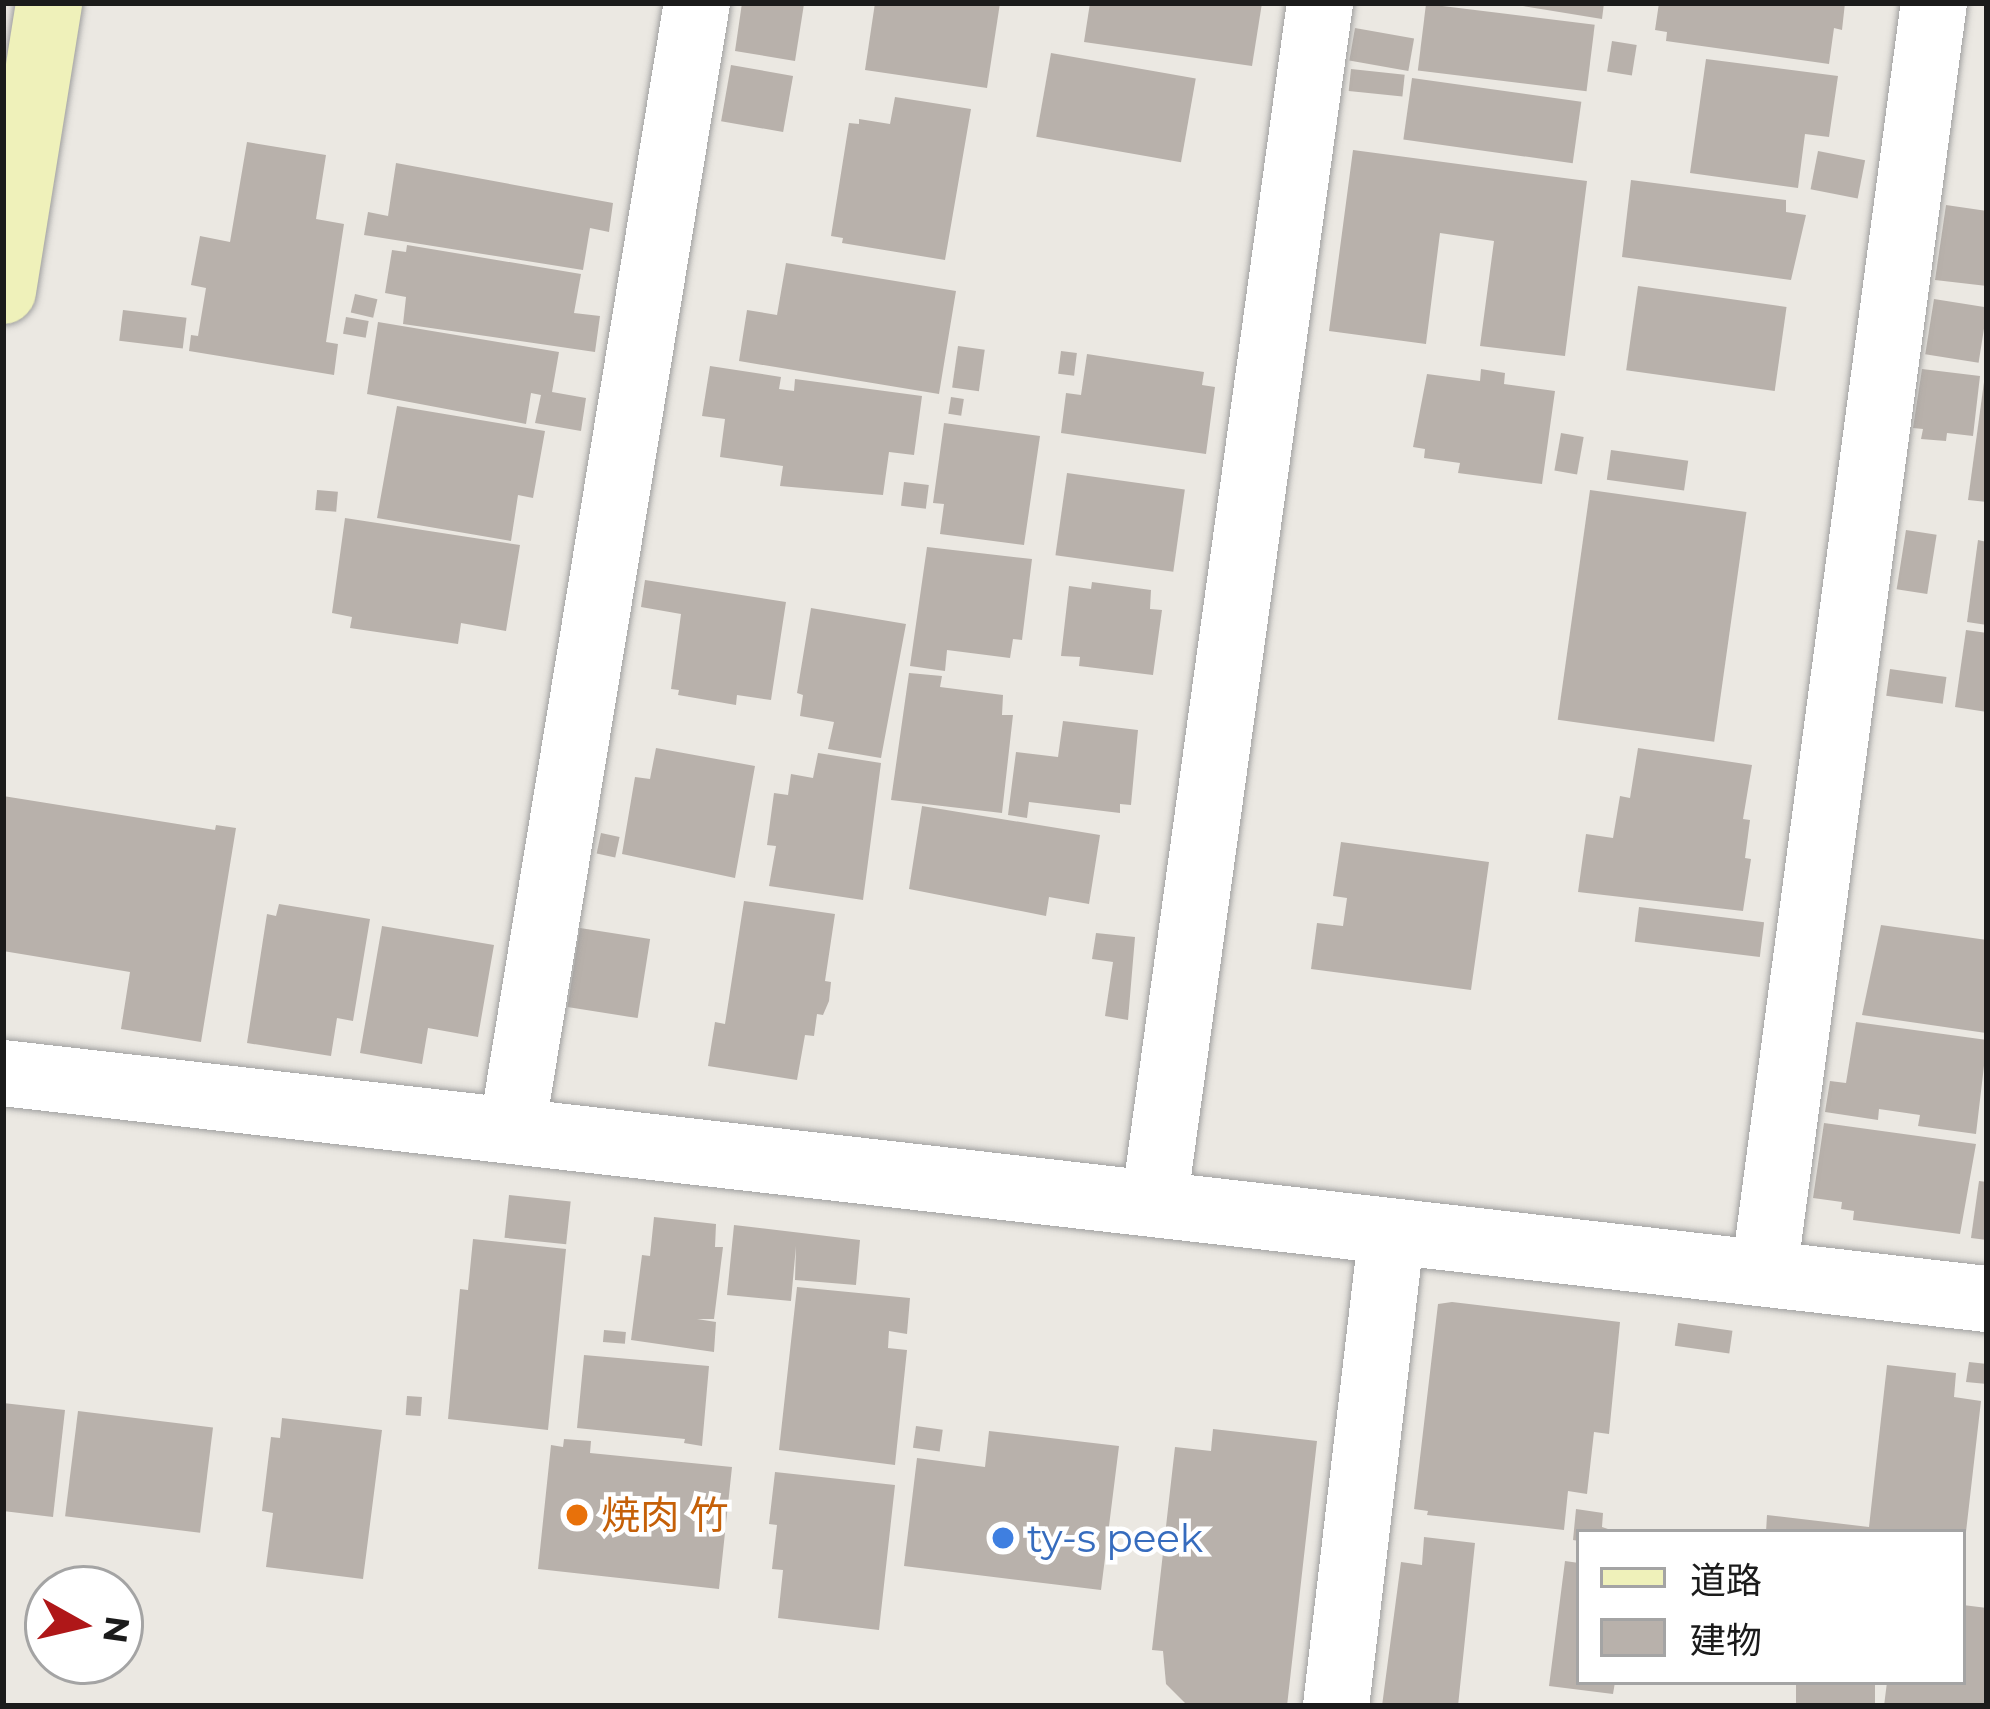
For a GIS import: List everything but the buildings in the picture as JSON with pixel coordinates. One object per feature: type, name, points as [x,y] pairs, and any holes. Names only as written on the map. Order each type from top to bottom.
[{"type":"main road","points":[[3,291],[49,3]]},
{"type":"street","points":[[512,1130],[697,3]]},
{"type":"street","points":[[1154,1204],[1320,3]]},
{"type":"street","points":[[1764,1273],[1934,3]]},
{"type":"street","points":[[3,1073],[1987,1299]]},
{"type":"street","points":[[1336,1706],[1392,1231]]},
{"type":"place","name":"焼肉 竹","points":[[577,1515]]},
{"type":"place","name":"ty-s peek","points":[[1003,1538]]}]
